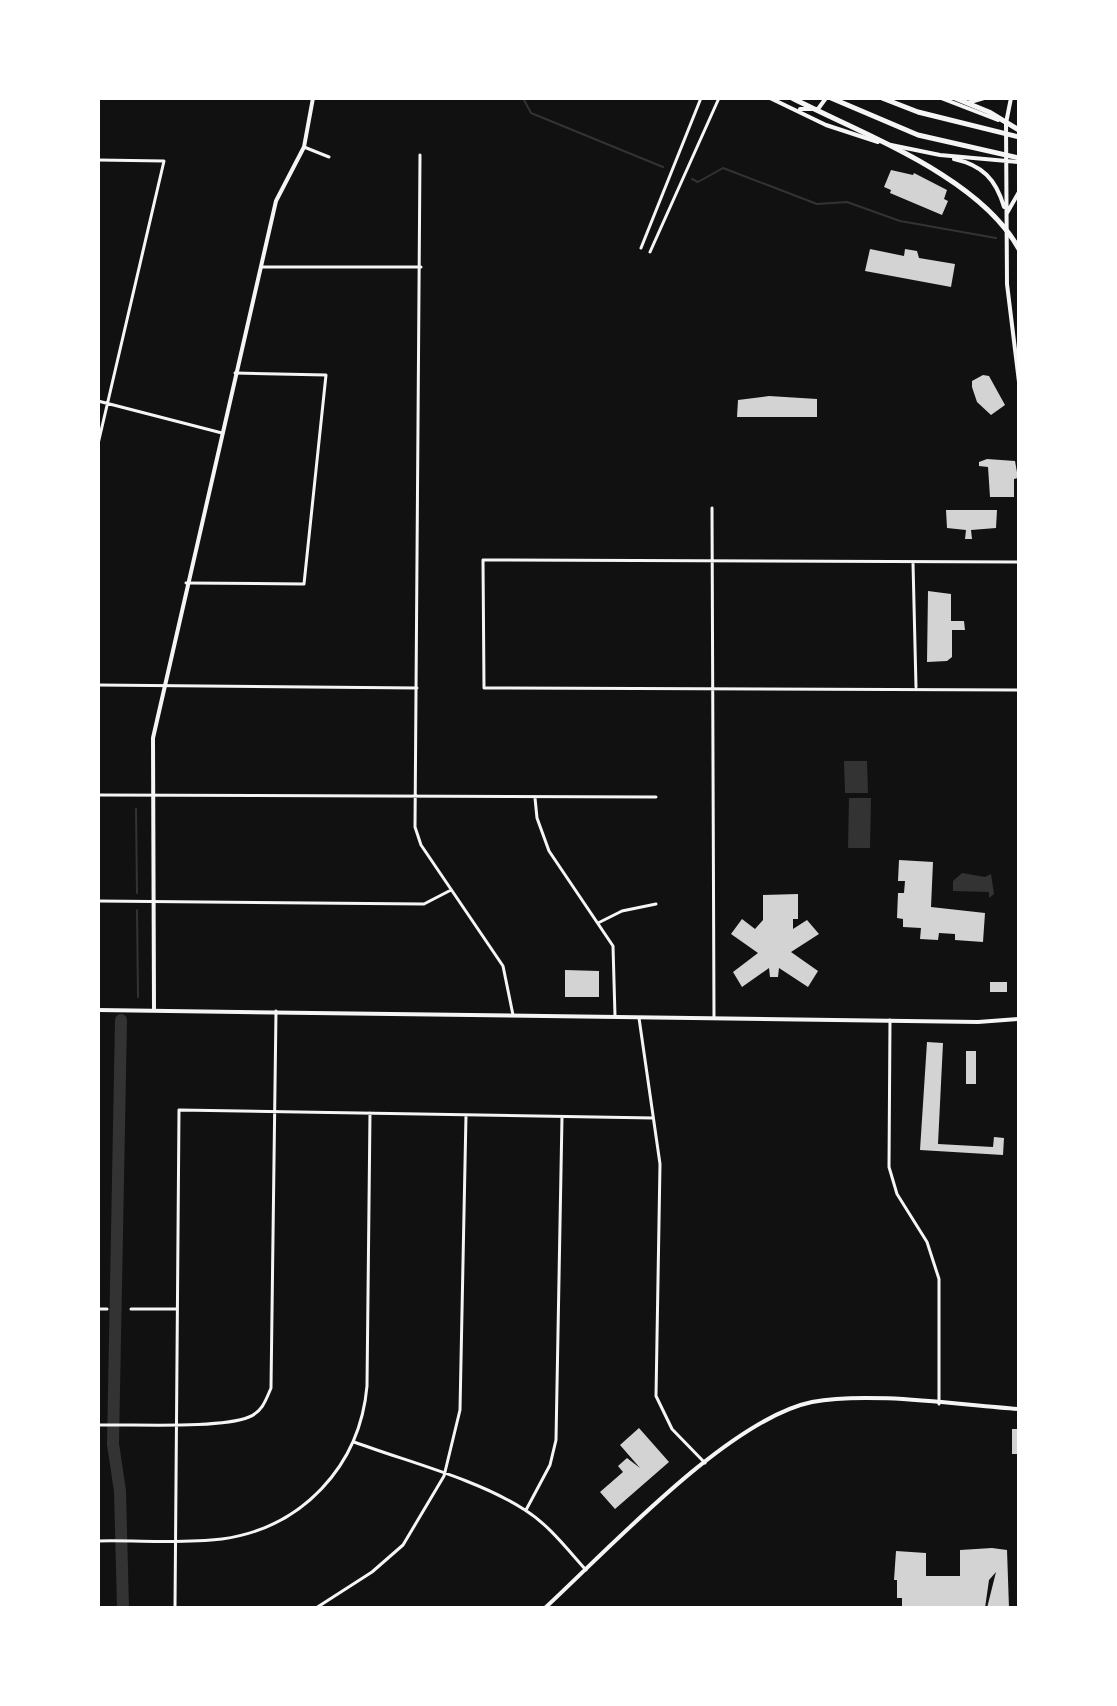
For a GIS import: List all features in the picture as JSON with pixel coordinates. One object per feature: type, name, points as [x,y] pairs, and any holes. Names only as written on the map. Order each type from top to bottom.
[{"type":"highway","points":[[792,98],[956,183],[992,211],[1019,249]]},
{"type":"highway","points":[[828,98],[918,135],[1019,160]]},
{"type":"highway","points":[[882,98],[918,112],[1019,137]]},
{"type":"highway","points":[[957,101],[989,112],[1019,128]]},
{"type":"street","points":[[154,1009],[153,738],[186,583],[276,201],[304,147],[313,98]]},
{"type":"street","points":[[641,248],[701,98]]},
{"type":"street","points":[[650,252],[719,98]]},
{"type":"street","points":[[770,98],[870,140],[979,167],[997,187],[1006,215]]},
{"type":"street","points":[[794,108],[818,109],[828,98]]},
{"type":"street","points":[[941,98],[957,101],[1019,128]]},
{"type":"street","points":[[957,101],[984,98]]},
{"type":"street","points":[[1011,98],[1006,123],[1007,284],[1019,382]]},
{"type":"street","points":[[304,147],[329,157]]},
{"type":"street","points":[[420,155],[414,796],[418,839],[503,966],[513,1015]]},
{"type":"street","points":[[940,155],[1019,160]]},
{"type":"street","points":[[98,160],[164,161],[98,444]]},
{"type":"street","points":[[1006,215],[1019,192]]},
{"type":"street","points":[[260,267],[421,267]]},
{"type":"street","points":[[186,583],[304,584],[326,375],[235,373]]},
{"type":"street","points":[[98,401],[222,433]]},
{"type":"street","points":[[712,508],[714,1017]]},
{"type":"street","points":[[1019,562],[483,560],[484,688],[714,690],[916,687],[1019,690]]},
{"type":"street","points":[[913,562],[916,687]]},
{"type":"street","points":[[98,685],[417,688]]},
{"type":"street","points":[[98,795],[656,797]]},
{"type":"street","points":[[535,797],[537,818],[549,851],[598,923],[615,954],[615,1016]]},
{"type":"street","points":[[98,901],[424,904],[451,890]]},
{"type":"street","points":[[598,923],[622,911],[656,904]]},
{"type":"street","points":[[98,1010],[1019,1019]]},
{"type":"street","points":[[98,1425],[250,1417],[262,1408],[271,1388],[276,1011]]},
{"type":"street","points":[[639,1016],[660,1164],[656,1396],[672,1429],[705,1463]]},
{"type":"street","points":[[890,1020],[889,1167],[897,1194],[927,1242],[939,1279],[939,1404]]},
{"type":"street","points":[[175,1608],[179,1110],[653,1118]]},
{"type":"street","points":[[98,1541],[219,1539],[250,1533],[291,1515],[327,1484],[354,1442],[367,1386],[370,1113]]},
{"type":"street","points":[[316,1608],[372,1572],[403,1545],[444,1476],[460,1410],[466,1115]]},
{"type":"street","points":[[526,1510],[550,1465],[556,1440],[562,1116]]},
{"type":"street","points":[[98,1309],[107,1309]]},
{"type":"street","points":[[131,1309],[177,1309]]},
{"type":"street","points":[[545,1608],[705,1463],[749,1429],[792,1408],[813,1402],[1019,1407]]},
{"type":"street","points":[[354,1442],[490,1491],[526,1510],[557,1536],[586,1570]]},
{"type":"shaded area","points":[[844,761],[867,761],[868,793],[845,793]]},
{"type":"shaded area","points":[[849,798],[871,798],[870,848],[848,848]]},
{"type":"shaded area","points":[[962,873],[985,877],[991,874],[994,894],[989,898],[989,892],[953,891],[953,881]]},
{"type":"building","points":[[891,170],[914,173],[947,190],[944,199],[948,201],[942,215],[890,193],[891,190],[884,187]]},
{"type":"building","points":[[870,249],[904,256],[905,249],[917,251],[919,258],[955,264],[951,287],[865,271]]},
{"type":"building","points":[[983,375],[989,376],[1005,405],[991,415],[977,402],[972,387],[972,381]]},
{"type":"building","points":[[769,396],[817,399],[817,417],[737,417],[738,400]]},
{"type":"building","points":[[987,459],[1015,461],[1018,478],[1014,479],[1014,497],[990,497],[988,467],[979,466],[979,462]]},
{"type":"building","points":[[946,510],[997,510],[996,528],[971,530],[972,539],[965,539],[966,530],[947,528]]},
{"type":"building","points":[[928,591],[951,594],[951,621],[964,621],[965,630],[952,630],[952,657],[947,661],[927,662]]},
{"type":"building","points":[[899,860],[933,862],[931,907],[985,913],[983,942],[955,940],[955,934],[939,933],[938,940],[920,939],[921,928],[903,927],[903,919],[897,918],[898,893],[904,893],[905,881],[898,881]]},
{"type":"building","points":[[798,894],[798,919],[793,919],[793,929],[807,920],[819,934],[791,952],[818,971],[808,987],[779,968],[778,977],[770,977],[769,968],[742,987],[733,972],[758,953],[731,934],[742,919],[755,929],[763,920],[763,895]]},
{"type":"building","points":[[565,970],[599,971],[599,997],[565,997]]},
{"type":"building","points":[[990,982],[1007,982],[1007,992],[990,992]]},
{"type":"building","points":[[927,1042],[943,1043],[938,1144],[993,1147],[994,1137],[1004,1138],[1003,1155],[920,1150]]},
{"type":"building","points":[[966,1051],[976,1051],[976,1084],[966,1084]]},
{"type":"building","points":[[639,1428],[669,1462],[615,1509],[600,1492],[623,1472],[618,1466],[627,1458],[640,1468],[620,1445]]},
{"type":"building","points":[[1012,1429],[1019,1429],[1019,1454],[1012,1454]]},
{"type":"building","points":[[960,1550],[1007,1550],[1009,1608],[987,1608],[996,1572],[989,1580],[985,1608],[902,1608],[902,1598],[897,1598],[897,1580],[894,1580],[896,1551],[926,1553],[926,1576],[960,1576]]},
{"type":"waterway","points":[[523,98],[531,113],[663,167]]},
{"type":"waterway","points":[[692,179],[698,182],[723,168],[817,204],[847,202],[900,221],[996,238]]},
{"type":"waterway","points":[[136,809],[137,893]]},
{"type":"waterway","points":[[137,910],[138,997]]},
{"type":"waterway","points":[[121,1020],[113,1444],[120,1491],[123,1608]]}]
